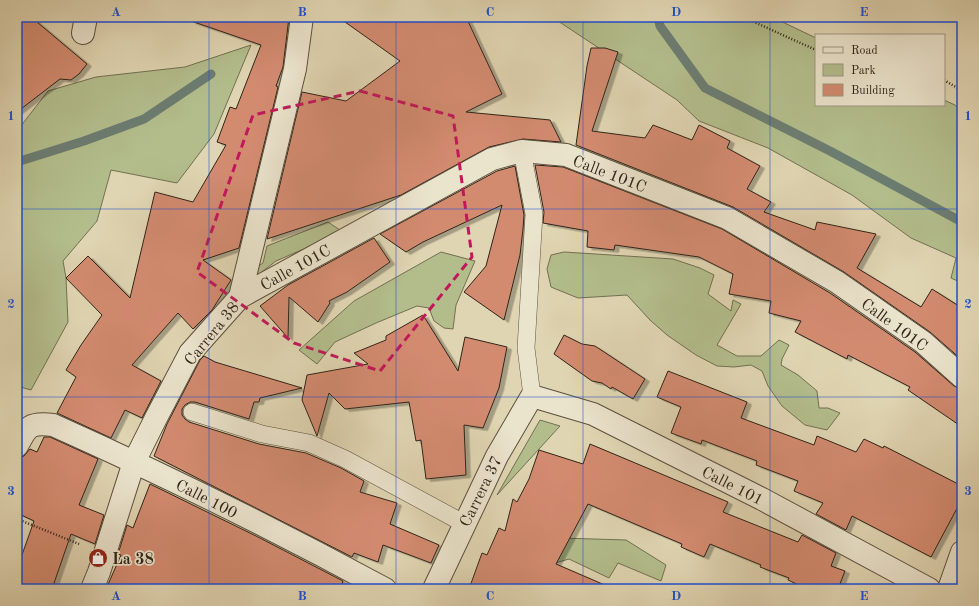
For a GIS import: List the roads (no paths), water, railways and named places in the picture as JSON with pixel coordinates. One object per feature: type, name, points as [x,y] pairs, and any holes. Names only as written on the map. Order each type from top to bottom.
[{"type":"street","name":"Carrera 38","points":[[92,589],[134,462],[190,353],[240,297],[295,69],[302,17]]},
{"type":"street","name":"Calle 101C","points":[[240,297],[492,160],[522,151],[566,155],[727,218],[837,282],[923,342],[962,377]]},
{"type":"street","name":"Carrera 37","points":[[434,589],[497,456],[532,396]]},
{"type":"street","name":"Calle 101","points":[[532,396],[593,414],[762,499],[929,589]]},
{"type":"street","name":"Calle 100","points":[[21,438],[39,424],[53,425],[134,462],[343,566],[385,589]]},
{"type":"street","points":[[949,589],[962,552]]},
{"type":"lane","points":[[522,151],[534,214],[526,348],[532,396]]},
{"type":"lane","points":[[192,412],[262,434],[309,443],[345,459],[465,524]]},
{"type":"waterway","points":[[658,17],[660,26],[705,88],[830,151],[962,222]]},
{"type":"waterway","points":[[17,162],[84,141],[144,119],[211,74]]},
{"type":"place","name":"La 38","points":[[98,558]]}]
